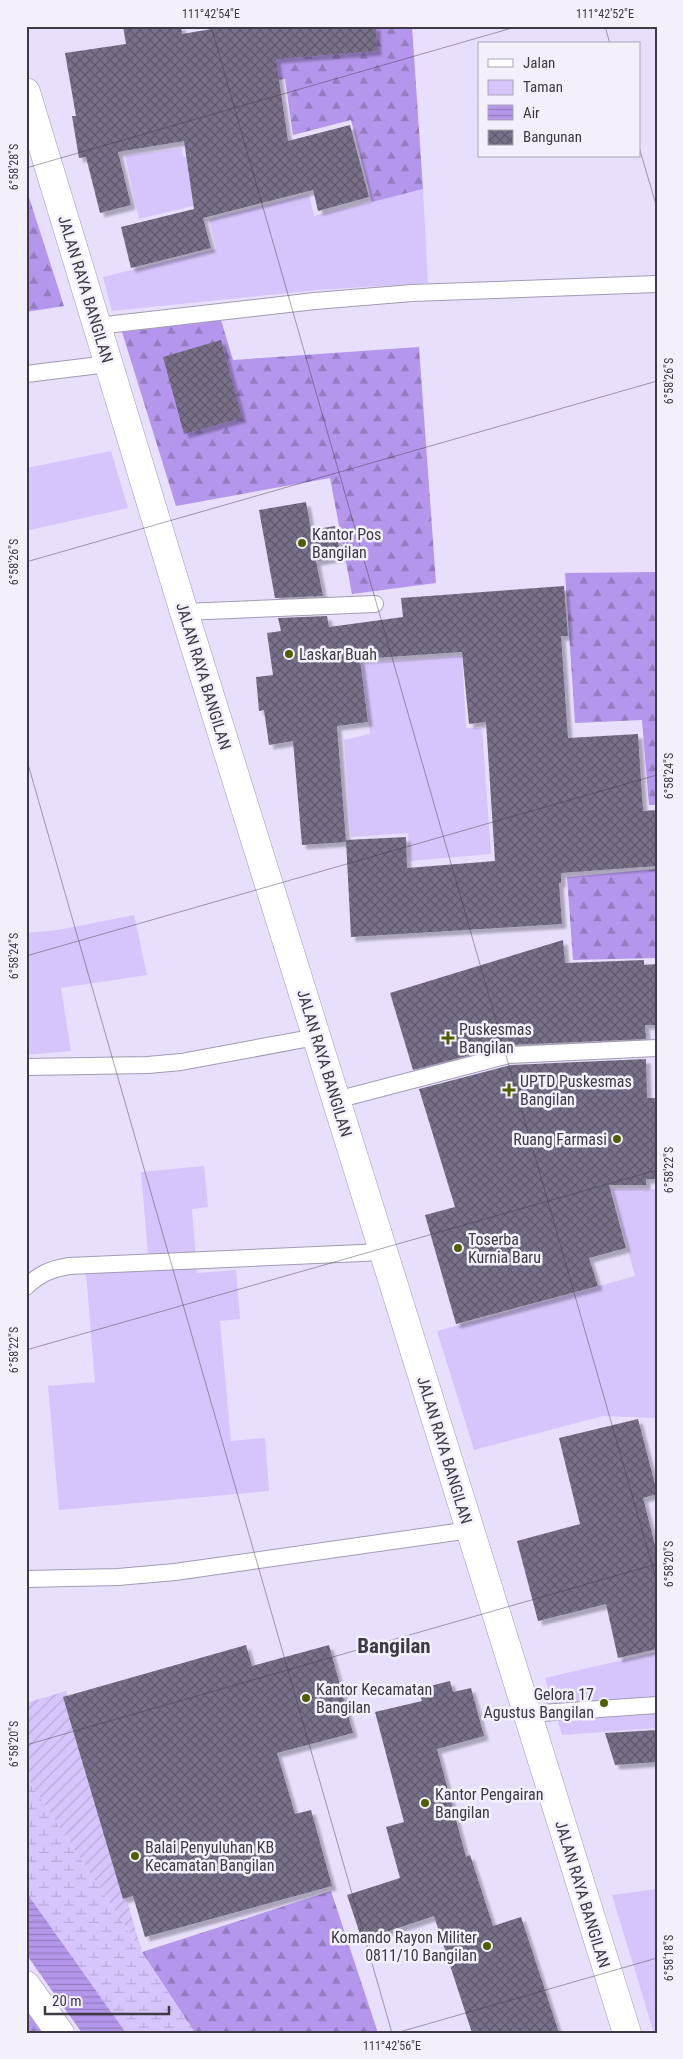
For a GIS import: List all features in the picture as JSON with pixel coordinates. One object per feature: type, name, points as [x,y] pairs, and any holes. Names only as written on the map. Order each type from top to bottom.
[{"type":"main road","name":"JALAN RAYA BANGILAN","points":[[26,92],[184,612],[527,1714],[622,2031]]},
{"type":"main road","points":[[26,1985],[60,2033]]},
{"type":"lane","points":[[97,326],[315,301],[412,293],[657,284]]},
{"type":"lane","points":[[26,374],[108,364]]},
{"type":"lane","points":[[184,612],[375,604]]},
{"type":"lane","points":[[26,1067],[148,1065],[181,1062],[316,1037]]},
{"type":"lane","points":[[336,1100],[509,1055],[657,1048]]},
{"type":"lane","points":[[26,1287],[36,1276],[52,1269],[69,1266],[384,1252]]},
{"type":"lane","points":[[26,1579],[118,1577],[175,1572],[470,1530]]},
{"type":"lane","points":[[527,1714],[657,1705]]},
{"type":"green space","points":[[239,26],[412,26],[423,189],[372,202],[351,120],[293,135],[285,79],[247,84]]},
{"type":"green space","points":[[182,148],[183,157],[201,155],[213,201],[139,219],[125,156]]},
{"type":"green space","points":[[26,188],[64,306],[26,312]]},
{"type":"green space","points":[[423,189],[428,283],[318,290],[112,311],[103,277],[216,249],[209,219],[309,194],[314,216]]},
{"type":"green space","points":[[221,320],[233,360],[419,347],[436,583],[352,594],[330,478],[176,506],[122,332]]},
{"type":"green space","points":[[111,451],[128,508],[26,531],[26,468]]},
{"type":"green space","points":[[657,572],[657,805],[649,805],[642,720],[575,723],[565,573]]},
{"type":"green space","points":[[462,656],[466,728],[482,728],[491,854],[410,861],[408,833],[351,837],[344,740],[370,734],[361,663]]},
{"type":"green space","points":[[657,869],[657,958],[573,960],[567,877]]},
{"type":"green space","points":[[134,915],[147,975],[61,988],[71,1051],[26,1055],[26,933],[58,930]]},
{"type":"green space","points":[[204,1166],[208,1207],[192,1209],[197,1273],[236,1270],[240,1319],[220,1321],[231,1441],[265,1438],[269,1491],[59,1510],[48,1386],[95,1382],[85,1261],[148,1255],[141,1172]]},
{"type":"green space","points":[[612,1189],[657,1189],[657,1418],[603,1416],[474,1450],[437,1331],[635,1276]]},
{"type":"green space","name":"Gelora 17 Agustus Bangilan","points":[[657,1652],[657,1728],[562,1735],[545,1678]]},
{"type":"green space","points":[[66,1691],[142,1952],[26,1776],[26,1703]]},
{"type":"green space","points":[[26,1776],[195,2033],[126,2033],[26,1892]]},
{"type":"green space","points":[[657,1889],[657,2033],[654,2033],[612,1895]]},
{"type":"green space","points":[[331,1891],[378,2033],[195,2033],[142,1952]]},
{"type":"green space","points":[[26,2009],[43,2033],[26,2033]]},
{"type":"water","points":[[26,1892],[126,2033],[82,2033],[26,1954]]},
{"type":"building","points":[[123,26],[181,26],[182,34],[229,26],[376,26],[377,51],[276,59],[288,141],[350,125],[369,197],[318,211],[313,190],[203,218],[211,248],[131,268],[121,227],[194,209],[184,141],[118,152],[131,205],[100,213],[86,157],[79,158],[72,116],[76,116],[65,53],[126,44]]},
{"type":"building","points":[[221,340],[242,418],[184,434],[163,357]]},
{"type":"building","name":"Kantor Pos Bangilan","points":[[306,502],[311,530],[335,526],[341,557],[316,561],[323,596],[275,598],[259,510]]},
{"type":"building","points":[[564,586],[568,636],[561,636],[568,738],[638,734],[643,811],[657,810],[657,866],[561,873],[561,883],[559,883],[562,924],[351,937],[346,840],[406,837],[407,868],[495,861],[486,722],[469,724],[462,652],[360,659],[368,722],[337,726],[346,842],[302,845],[293,741],[269,745],[264,710],[259,711],[256,677],[273,675],[267,633],[281,631],[278,618],[327,616],[329,627],[403,617],[401,598]]},
{"type":"building","points":[[563,940],[565,963],[644,960],[644,965],[657,964],[657,1025],[645,1025],[646,1039],[508,1045],[413,1070],[390,993]]},
{"type":"building","points":[[646,1059],[647,1098],[657,1098],[657,1179],[646,1179],[646,1185],[609,1185],[626,1248],[589,1258],[598,1286],[456,1324],[425,1215],[455,1207],[419,1089],[511,1065]]},
{"type":"building","points":[[638,1419],[657,1492],[657,1494],[643,1498],[657,1553],[657,1649],[618,1658],[606,1604],[538,1621],[517,1541],[580,1524],[559,1438]]},
{"type":"building","points":[[246,1645],[252,1666],[329,1645],[353,1733],[277,1753],[295,1814],[311,1810],[332,1886],[145,1937],[133,1896],[123,1899],[63,1697]]},
{"type":"building","points":[[450,1681],[453,1692],[471,1688],[484,1736],[437,1749],[466,1857],[470,1855],[493,1926],[521,1917],[559,2033],[472,2033],[434,1916],[362,1940],[347,1895],[400,1878],[386,1827],[404,1822],[375,1712],[422,1701],[418,1689]]},
{"type":"building","points":[[657,1730],[657,1762],[615,1765],[605,1733]]},
{"type":"place","name":"Kantor Pos Bangilan","points":[[302,543]]},
{"type":"place","name":"Laskar Buah","points":[[289,654]]},
{"type":"place","name":"Puskesmas Bangilan","points":[[448,1038]]},
{"type":"place","name":"UPTD Puskesmas Bangilan","points":[[509,1090]]},
{"type":"place","name":"Ruang Farmasi","points":[[617,1139]]},
{"type":"place","name":"Toserba Kurnia Baru","points":[[458,1248]]},
{"type":"place","name":"Kantor Kecamatan Bangilan","points":[[306,1698]]},
{"type":"place","name":"Gelora 17 Agustus Bangilan","points":[[604,1703]]},
{"type":"place","name":"Kantor Pengairan Bangilan","points":[[425,1803]]},
{"type":"place","name":"Balai Penyuluhan KB Kecamatan Bangilan","points":[[135,1856]]},
{"type":"place","name":"Komando Rayon Militer 0811/10 Bangilan","points":[[487,1946]]},
{"type":"district","name":"Bangilan","points":[[394,1646]]}]
